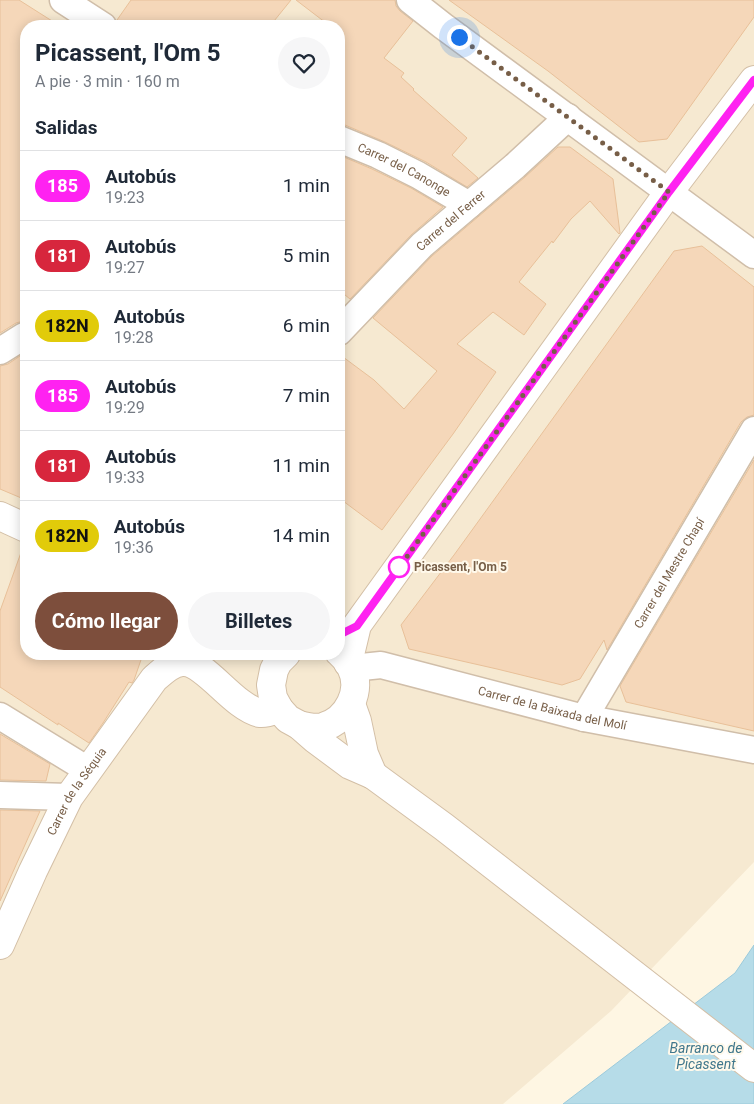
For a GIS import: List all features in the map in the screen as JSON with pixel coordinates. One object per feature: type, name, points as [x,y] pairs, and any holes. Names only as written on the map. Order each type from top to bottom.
[{"type":"street","points":[[63,0],[94,20]]},
{"type":"street","points":[[410,0],[754,255]]},
{"type":"street","points":[[289,717],[311,728],[335,721],[344,714],[351,704],[355,692],[355,679],[346,661],[348,630],[669,192],[754,80]]},
{"type":"street","name":"Carrer del Ferrer","points":[[345,326],[422,245],[515,166],[568,117]]},
{"type":"street","name":"Carrer del Canonge","points":[[345,141],[378,154],[469,205]]},
{"type":"street","points":[[0,352],[20,340]]},
{"type":"street","name":"Carrer del Mestre Chapí","points":[[584,718],[754,430]]},
{"type":"street","points":[[0,516],[20,525]]},
{"type":"street","points":[[274,660],[271,686],[273,698],[289,717],[350,765],[373,775],[444,827],[754,1068]]},
{"type":"street","name":"Carrer de la Baixada del Molí","points":[[346,661],[381,666],[584,718],[754,750]]},
{"type":"street","name":"Carrer de la Séquia","points":[[0,945],[69,797],[154,679],[170,666],[183,662],[197,665],[244,706],[262,714],[289,717]]},
{"type":"street","points":[[351,704],[357,721],[364,754],[373,775]]},
{"type":"street","points":[[0,716],[88,770]]},
{"type":"street","points":[[0,795],[69,797]]},
{"type":"shaded area","points":[[0,0],[754,0],[754,862],[611,1011],[503,1104],[0,1104]]},
{"type":"water","name":"Barranco de Picassent","points":[[754,945],[754,1104],[563,1104],[735,973]]},
{"type":"building","points":[[0,0],[19,0],[51,20],[20,20],[20,322],[0,333]]},
{"type":"building","points":[[131,0],[291,0],[275,20],[117,20]]},
{"type":"building","points":[[296,0],[395,0],[396,6],[400,11],[413,21],[384,58],[404,73],[401,77],[413,90],[467,138],[452,155],[478,178],[467,187],[426,162],[345,125],[345,20],[322,20]]},
{"type":"building","points":[[449,0],[754,0],[754,17],[667,139],[639,142],[548,71]]},
{"type":"building","points":[[558,147],[570,147],[613,179],[620,233],[590,201],[571,219],[519,282],[546,304],[524,335],[493,312],[457,344],[496,372],[382,530],[345,502],[345,358],[374,380],[404,409],[437,371],[373,318],[432,256]]},
{"type":"building","points":[[345,158],[411,188],[443,207],[411,235],[350,299],[345,295]]},
{"type":"building","points":[[702,246],[754,287],[754,415],[747,417],[741,422],[607,650],[604,640],[580,679],[562,685],[409,649],[401,625],[454,555],[674,251]]},
{"type":"building","points":[[20,356],[20,497],[0,489],[0,366],[8,364]]},
{"type":"building","points":[[754,460],[754,731],[626,702],[620,686]]},
{"type":"building","points":[[20,555],[20,660],[141,660],[134,680],[132,683],[129,682],[89,743],[0,687],[0,611]]},
{"type":"building","points":[[0,734],[50,764],[46,781],[0,780]]},
{"type":"building","points":[[0,810],[40,811],[0,901]]},
{"type":"bus line","name":"185","points":[[345,632],[357,626],[669,192],[754,80]]},
{"type":"place","name":"Picassent, l'Om 5","points":[[399,567]]},
{"type":"route","points":[[399,567],[398,569],[669,192],[459,37]]}]
